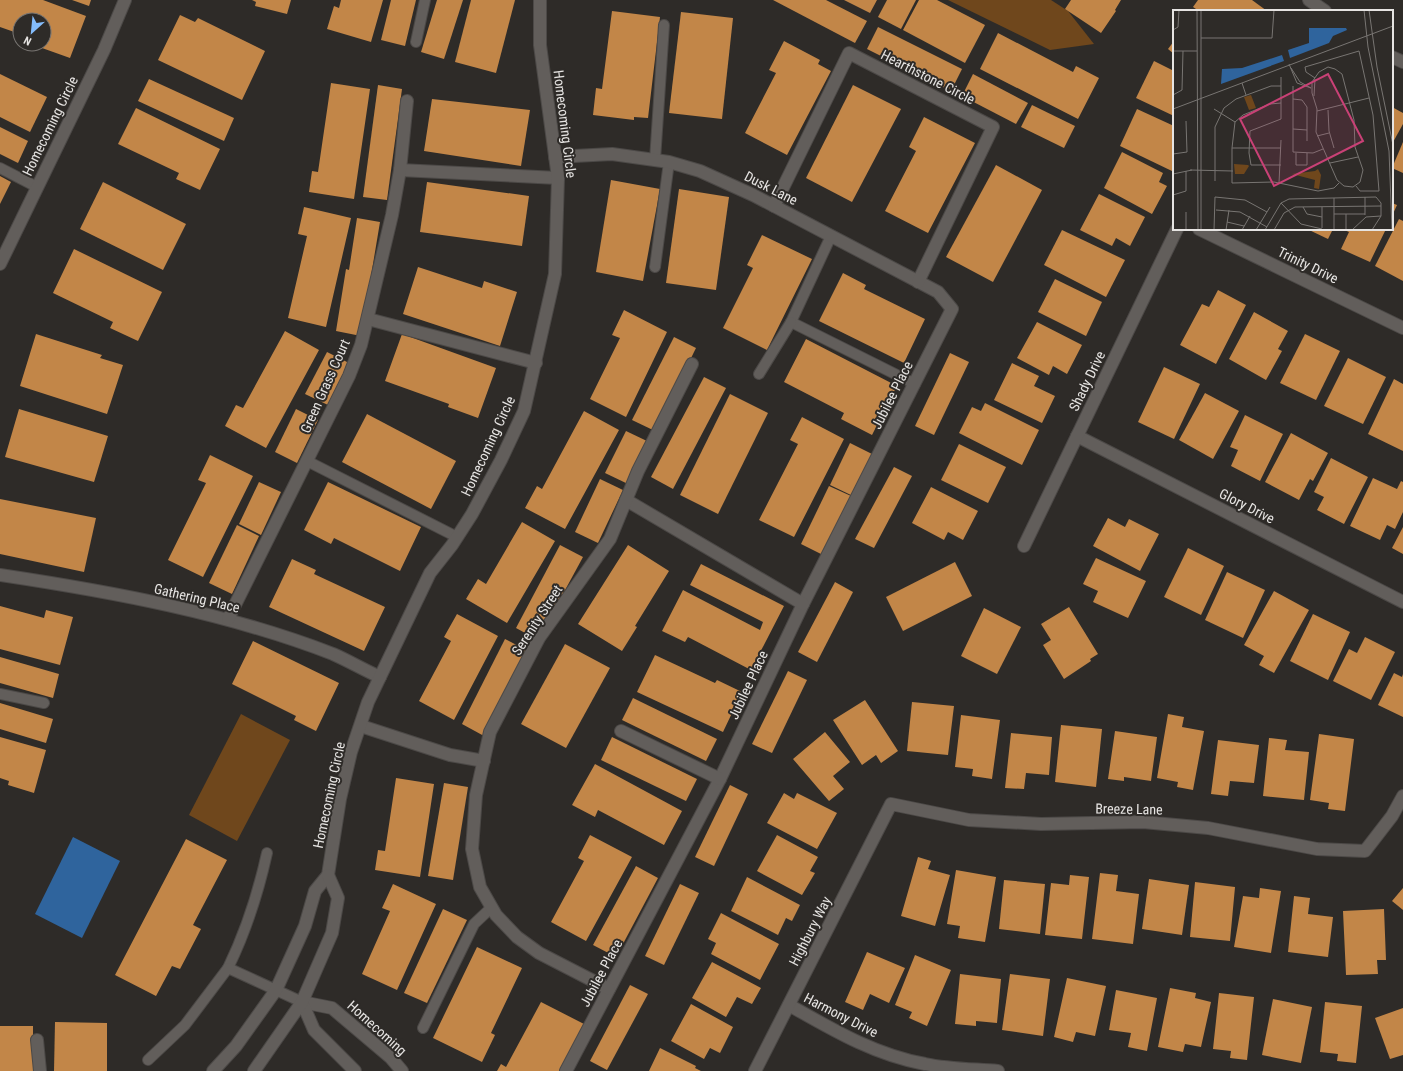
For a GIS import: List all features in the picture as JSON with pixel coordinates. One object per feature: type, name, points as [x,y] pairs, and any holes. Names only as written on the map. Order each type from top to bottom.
[{"type":"street","name":"Homecoming Circle","points":[[0,264],[111,34],[125,0]]},
{"type":"street","name":"Homecoming Circle","points":[[328,875],[340,798],[351,752],[368,702],[430,573],[472,514],[501,460],[524,411],[536,363],[555,274],[558,178],[540,45],[540,0]]},
{"type":"street","points":[[1309,0],[1321,10]]},
{"type":"street","name":"Hearthstone Circle","points":[[774,206],[849,54],[992,128],[918,282]]},
{"type":"street","points":[[1393,57],[1403,62]]},
{"type":"street","name":"Green Grass Court","points":[[228,619],[349,376],[361,345],[392,215],[400,170],[407,101]]},
{"type":"street","name":"Dusk Lane","points":[[555,157],[612,154],[669,162],[700,171],[774,206],[938,292],[952,309]]},
{"type":"street","points":[[400,170],[558,178]]},
{"type":"street","name":"Shady Drive","points":[[1024,546],[1177,230]]},
{"type":"street","name":"Trinity Drive","points":[[1201,230],[1403,328]]},
{"type":"street","name":"Jubilee Place","points":[[566,1071],[720,779],[803,604],[952,309]]},
{"type":"street","points":[[368,318],[536,363]]},
{"type":"street","name":"Serenity Street","points":[[609,989],[539,953],[517,937],[492,907],[480,887],[472,849],[476,795],[490,732],[539,638],[610,539],[638,471],[692,364]]},
{"type":"street","name":"Glory Drive","points":[[1077,436],[1403,602]]},
{"type":"street","points":[[626,500],[803,604]]},
{"type":"street","name":"Gathering Place","points":[[0,575],[80,587],[228,619],[334,655],[380,677]]},
{"type":"street","points":[[361,726],[450,755],[484,761]]},
{"type":"street","points":[[621,731],[720,779]]},
{"type":"street","name":"Breeze Lane","points":[[891,804],[969,820],[1041,824],[1143,822],[1208,828],[1317,849],[1365,852],[1392,816],[1403,796]]},
{"type":"street","name":"Highbury Way","points":[[755,1071],[891,804]]},
{"type":"street","points":[[213,1071],[236,1046],[276,990],[305,926],[315,891],[328,875],[338,898],[336,921],[332,934],[302,1002],[254,1071]]},
{"type":"street","points":[[302,1002],[314,1030],[355,1071]]},
{"type":"street","name":"Homecoming","points":[[302,1002],[332,1008],[392,1058],[402,1071]]},
{"type":"street","name":"Harmony Drive","points":[[789,1005],[845,1037],[884,1054],[926,1064],[998,1071]]},
{"type":"street","points":[[37,1040],[40,1071]]},
{"type":"lane","points":[[416,42],[425,0]]},
{"type":"lane","points":[[655,160],[664,25]]},
{"type":"lane","points":[[655,268],[669,162]]},
{"type":"lane","points":[[0,168],[37,187]]},
{"type":"lane","points":[[759,374],[791,322],[830,236]]},
{"type":"lane","points":[[791,322],[915,384]]},
{"type":"lane","points":[[307,461],[457,537]]},
{"type":"lane","points":[[0,694],[44,703]]},
{"type":"lane","points":[[148,1060],[185,1025],[228,968],[243,938],[260,883],[267,853]]},
{"type":"lane","points":[[423,1028],[474,924],[492,907]]},
{"type":"lane","points":[[228,968],[302,1002]]},
{"type":"shaded area","points":[[948,0],[1051,0],[1068,11],[1094,44],[1050,50]]},
{"type":"shaded area","points":[[241,714],[290,740],[237,841],[189,815]]},
{"type":"water","points":[[73,837],[120,861],[82,938],[35,914]]},
{"type":"building","points":[[0,0],[43,0],[86,16],[70,58],[52,52],[52,12],[12,12],[12,31],[0,27]]},
{"type":"building","points":[[72,0],[91,0],[89,6]]},
{"type":"building","points":[[252,0],[291,0],[287,14],[255,6],[256,2]]},
{"type":"building","points":[[341,0],[383,0],[371,42],[327,29],[334,6],[339,8]]},
{"type":"building","points":[[391,0],[416,0],[405,46],[381,40]]},
{"type":"building","points":[[437,0],[463,0],[444,59],[421,52]]},
{"type":"building","points":[[471,0],[515,0],[496,73],[455,62]]},
{"type":"building","points":[[773,0],[826,0],[867,21],[855,43]]},
{"type":"building","points":[[844,0],[877,0],[870,13]]},
{"type":"building","points":[[887,0],[916,0],[901,29],[878,17]]},
{"type":"building","points":[[919,0],[937,0],[985,25],[965,63],[903,30]]},
{"type":"building","points":[[1071,0],[1121,0],[1115,10],[1116,11],[1101,33],[1065,9]]},
{"type":"building","points":[[1198,0],[1252,0],[1266,10],[1198,10],[1193,7]]},
{"type":"building","points":[[612,11],[660,17],[648,118],[634,117],[634,120],[593,115],[596,88],[602,89]]},
{"type":"building","points":[[681,12],[733,18],[722,119],[669,113]]},
{"type":"building","points":[[180,15],[195,22],[198,18],[265,51],[242,100],[158,60]]},
{"type":"building","points":[[878,27],[962,69],[951,91],[867,49]]},
{"type":"building","points":[[998,33],[1073,72],[1076,66],[1099,78],[1078,119],[980,69]]},
{"type":"building","points":[[784,41],[820,60],[818,64],[831,71],[787,155],[745,133],[776,73],[769,70]]},
{"type":"building","points":[[1173,42],[1173,53],[1168,49]]},
{"type":"building","points":[[1154,61],[1173,70],[1173,116],[1136,98]]},
{"type":"building","points":[[0,74],[47,97],[30,132],[0,117]]},
{"type":"building","points":[[973,74],[1028,103],[1016,124],[962,96]]},
{"type":"building","points":[[149,79],[234,118],[224,141],[138,101]]},
{"type":"building","points":[[331,83],[370,89],[354,199],[309,192],[312,171],[318,172]]},
{"type":"building","points":[[378,85],[402,89],[387,200],[363,197]]},
{"type":"building","points":[[853,85],[901,109],[852,202],[806,178]]},
{"type":"building","points":[[432,99],[530,110],[521,166],[424,151]]},
{"type":"building","points":[[1032,105],[1075,126],[1064,148],[1021,127]]},
{"type":"building","points":[[136,108],[220,149],[200,190],[176,179],[179,173],[118,144]]},
{"type":"building","points":[[1393,108],[1403,113],[1403,124],[1393,142]]},
{"type":"building","points":[[1137,109],[1173,126],[1173,172],[1120,146]]},
{"type":"building","points":[[924,117],[975,143],[928,233],[885,211],[916,151],[909,147]]},
{"type":"building","points":[[0,127],[28,141],[18,163],[0,154]]},
{"type":"building","points":[[1403,142],[1403,173],[1393,168]]},
{"type":"building","points":[[1122,152],[1163,173],[1159,182],[1167,186],[1152,214],[1104,188]]},
{"type":"building","points":[[996,165],[1042,190],[993,282],[946,257]]},
{"type":"building","points":[[0,176],[11,182],[0,204]]},
{"type":"building","points":[[611,180],[660,189],[643,281],[596,272]]},
{"type":"building","points":[[103,182],[186,224],[163,270],[80,229]]},
{"type":"building","points":[[427,182],[529,196],[522,246],[420,232]]},
{"type":"building","points":[[679,189],[729,197],[716,290],[666,283]]},
{"type":"building","points":[[1099,194],[1145,217],[1130,246],[1116,238],[1112,246],[1080,230]]},
{"type":"building","points":[[1393,203],[1397,205],[1393,214]]},
{"type":"building","points":[[304,207],[351,218],[326,327],[288,318],[307,236],[298,234]]},
{"type":"building","points":[[357,218],[380,222],[361,336],[336,331],[346,269],[349,270]]},
{"type":"building","points":[[1399,219],[1403,221],[1403,281],[1375,266]]},
{"type":"building","points":[[1062,230],[1125,260],[1106,297],[1044,265]]},
{"type":"building","points":[[1309,230],[1332,230],[1328,239]]},
{"type":"building","points":[[1344,230],[1386,230],[1370,262],[1341,249],[1349,232]]},
{"type":"building","points":[[762,235],[812,259],[767,350],[723,328],[753,268],[747,265]]},
{"type":"building","points":[[74,249],[162,292],[138,341],[110,328],[113,322],[53,293]]},
{"type":"building","points":[[418,267],[482,288],[484,281],[517,292],[500,346],[403,314]]},
{"type":"building","points":[[843,273],[866,285],[864,289],[925,319],[904,363],[819,321]]},
{"type":"building","points":[[1055,279],[1102,302],[1086,336],[1038,312]]},
{"type":"building","points":[[1218,290],[1246,305],[1216,364],[1180,345],[1202,304],[1209,307]]},
{"type":"building","points":[[624,310],[667,332],[626,417],[590,399],[620,338],[612,335]]},
{"type":"building","points":[[1254,312],[1288,331],[1278,349],[1282,351],[1266,380],[1229,359]]},
{"type":"building","points":[[1037,322],[1082,345],[1067,374],[1053,366],[1049,375],[1017,358]]},
{"type":"building","points":[[285,331],[319,350],[266,448],[225,426],[236,405],[243,408]]},
{"type":"building","points":[[36,334],[102,355],[100,358],[123,365],[107,414],[20,386]]},
{"type":"building","points":[[402,334],[496,368],[478,418],[448,407],[449,404],[385,381]]},
{"type":"building","points":[[1305,334],[1340,351],[1316,400],[1280,383]]},
{"type":"building","points":[[674,337],[696,348],[655,431],[632,420]]},
{"type":"building","points":[[806,339],[897,386],[872,435],[841,419],[844,413],[784,382]]},
{"type":"building","points":[[327,352],[349,363],[328,405],[305,394]]},
{"type":"building","points":[[950,353],[969,362],[934,435],[915,426]]},
{"type":"building","points":[[1348,358],[1386,377],[1363,424],[1324,406]]},
{"type":"building","points":[[1012,363],[1039,376],[1034,386],[1055,396],[1042,423],[994,400]]},
{"type":"building","points":[[1164,367],[1200,384],[1174,439],[1138,422]]},
{"type":"building","points":[[704,377],[726,388],[673,489],[651,477]]},
{"type":"building","points":[[1394,379],[1403,384],[1403,451],[1368,434]]},
{"type":"building","points":[[1205,393],[1239,411],[1213,459],[1179,440]]},
{"type":"building","points":[[730,394],[768,413],[718,514],[680,495]]},
{"type":"building","points":[[985,403],[1039,430],[1022,465],[959,433],[972,407],[981,411]]},
{"type":"building","points":[[19,409],[108,436],[94,482],[5,457]]},
{"type":"building","points":[[296,409],[318,420],[297,463],[275,452]]},
{"type":"building","points":[[584,411],[619,430],[565,529],[525,508],[537,486],[542,489]]},
{"type":"building","points":[[367,414],[456,461],[431,509],[342,462]]},
{"type":"building","points":[[1245,415],[1283,434],[1260,481],[1231,466],[1238,450],[1230,447]]},
{"type":"building","points":[[802,417],[844,439],[794,537],[759,520],[798,444],[790,440]]},
{"type":"building","points":[[626,431],[649,442],[628,484],[605,473]]},
{"type":"building","points":[[1291,433],[1328,453],[1313,481],[1310,479],[1299,500],[1265,482]]},
{"type":"building","points":[[850,443],[874,455],[853,496],[830,485]]},
{"type":"building","points":[[959,444],[1006,467],[988,503],[941,480]]},
{"type":"building","points":[[210,455],[253,476],[203,577],[168,560],[206,483],[198,480]]},
{"type":"building","points":[[1331,458],[1368,477],[1344,524],[1317,510],[1324,497],[1314,492]]},
{"type":"building","points":[[894,467],[912,476],[874,548],[855,539]]},
{"type":"building","points":[[1373,478],[1397,489],[1401,481],[1403,482],[1403,512],[1395,529],[1387,525],[1380,540],[1350,526]]},
{"type":"building","points":[[600,479],[623,490],[598,543],[575,532]]},
{"type":"building","points":[[259,482],[281,492],[261,535],[239,524]]},
{"type":"building","points":[[328,482],[421,527],[400,571],[334,538],[331,544],[304,530]]},
{"type":"building","points":[[829,486],[851,496],[823,555],[801,544]]},
{"type":"building","points":[[931,487],[978,511],[963,540],[948,532],[944,540],[912,523]]},
{"type":"building","points":[[0,499],[96,518],[84,572],[0,554]]},
{"type":"building","points":[[1108,518],[1125,527],[1129,519],[1159,534],[1140,571],[1093,546]]},
{"type":"building","points":[[522,522],[555,541],[507,623],[466,599],[478,579],[486,584]]},
{"type":"building","points":[[237,525],[259,536],[232,594],[209,583]]},
{"type":"building","points":[[1403,527],[1403,554],[1392,548]]},
{"type":"building","points":[[560,545],[583,557],[538,640],[516,628]]},
{"type":"building","points":[[628,545],[669,571],[635,626],[637,627],[622,651],[578,624]]},
{"type":"building","points":[[1188,548],[1224,566],[1201,615],[1164,597]]},
{"type":"building","points":[[1096,558],[1146,581],[1128,618],[1093,602],[1098,591],[1083,584]]},
{"type":"building","points":[[292,559],[316,570],[314,574],[385,607],[364,651],[269,607]]},
{"type":"building","points":[[955,562],[972,596],[903,631],[886,597]]},
{"type":"building","points":[[701,564],[784,606],[751,670],[688,637],[685,642],[662,631],[683,590],[760,630],[763,622],[690,585]]},
{"type":"building","points":[[1227,572],[1265,590],[1243,638],[1205,620]]},
{"type":"building","points":[[835,582],[853,592],[817,662],[798,652]]},
{"type":"building","points":[[1274,591],[1309,610],[1274,673],[1259,665],[1264,656],[1244,645]]},
{"type":"building","points":[[0,606],[44,618],[46,610],[73,617],[60,665],[0,649]]},
{"type":"building","points":[[1069,607],[1098,654],[1090,659],[1091,661],[1064,679],[1043,645],[1051,640],[1041,624]]},
{"type":"building","points":[[984,608],[1021,627],[997,674],[961,656]]},
{"type":"building","points":[[457,614],[498,636],[454,720],[419,701],[451,641],[444,637]]},
{"type":"building","points":[[1313,614],[1350,632],[1328,680],[1290,661]]},
{"type":"building","points":[[1365,637],[1395,652],[1371,700],[1333,681],[1349,649],[1357,653]]},
{"type":"building","points":[[505,639],[528,651],[484,736],[462,724]]},
{"type":"building","points":[[253,641],[339,683],[316,731],[294,720],[296,716],[232,684]]},
{"type":"building","points":[[565,644],[610,668],[566,748],[521,724]]},
{"type":"building","points":[[655,655],[715,683],[717,680],[742,692],[723,732],[637,692]]},
{"type":"building","points":[[0,657],[59,674],[53,698],[0,683]]},
{"type":"building","points":[[788,671],[807,680],[772,753],[752,744]]},
{"type":"building","points":[[1394,673],[1402,677],[1403,674],[1403,717],[1378,705]]},
{"type":"building","points":[[633,698],[717,739],[706,761],[622,720]]},
{"type":"building","points":[[865,700],[898,751],[881,763],[876,755],[862,765],[833,720]]},
{"type":"building","points":[[912,702],[954,706],[948,755],[907,751]]},
{"type":"building","points":[[0,703],[53,719],[46,743],[0,729]]},
{"type":"building","points":[[1168,714],[1184,717],[1182,727],[1204,731],[1193,790],[1177,787],[1178,782],[1157,778]]},
{"type":"building","points":[[961,715],[1000,720],[992,779],[972,776],[973,769],[955,767]]},
{"type":"building","points":[[1061,725],[1102,729],[1096,787],[1055,782]]},
{"type":"building","points":[[1115,731],[1157,737],[1151,781],[1124,777],[1124,781],[1108,779]]},
{"type":"building","points":[[825,732],[850,762],[833,776],[844,789],[829,801],[793,759]]},
{"type":"building","points":[[1011,733],[1052,737],[1049,775],[1026,773],[1024,789],[1005,788]]},
{"type":"building","points":[[1319,734],[1354,739],[1345,811],[1328,809],[1329,803],[1310,800]]},
{"type":"building","points":[[0,737],[46,750],[34,793],[8,785],[9,781],[0,778]]},
{"type":"building","points":[[612,737],[697,779],[686,801],[601,760]]},
{"type":"building","points":[[1269,738],[1287,740],[1285,750],[1309,752],[1304,800],[1263,796]]},
{"type":"building","points":[[1218,740],[1259,745],[1254,783],[1230,781],[1228,796],[1211,794]]},
{"type":"building","points":[[595,764],[682,811],[664,845],[598,810],[595,817],[572,805]]},
{"type":"building","points":[[396,778],[434,784],[420,877],[375,870],[378,850],[385,851]]},
{"type":"building","points":[[444,783],[468,787],[453,880],[428,876]]},
{"type":"building","points":[[730,785],[748,794],[714,866],[695,857]]},
{"type":"building","points":[[784,793],[794,799],[797,793],[837,813],[817,849],[767,823]]},
{"type":"building","points":[[590,835],[632,857],[586,941],[551,922],[584,861],[578,858]]},
{"type":"building","points":[[777,835],[818,857],[810,871],[815,873],[802,895],[757,871]]},
{"type":"building","points":[[186,839],[227,860],[193,925],[201,929],[180,969],[172,966],[156,996],[115,975]]},
{"type":"building","points":[[918,857],[931,861],[928,869],[950,875],[935,926],[901,916]]},
{"type":"building","points":[[636,866],[658,878],[616,957],[593,945]]},
{"type":"building","points":[[956,870],[996,877],[985,942],[958,938],[960,926],[947,924]]},
{"type":"building","points":[[1100,873],[1118,875],[1116,891],[1139,894],[1133,944],[1092,939]]},
{"type":"building","points":[[1070,875],[1089,877],[1082,939],[1045,935],[1051,883],[1069,885]]},
{"type":"building","points":[[747,877],[800,905],[792,921],[786,918],[778,935],[731,911]]},
{"type":"building","points":[[1149,879],[1189,885],[1182,935],[1142,929]]},
{"type":"building","points":[[1004,880],[1045,884],[1040,934],[999,929]]},
{"type":"building","points":[[1195,882],[1235,887],[1230,941],[1190,937]]},
{"type":"building","points":[[393,884],[436,904],[397,990],[362,974],[390,911],[382,908]]},
{"type":"building","points":[[680,884],[699,893],[664,965],[645,956]]},
{"type":"building","points":[[1260,888],[1281,891],[1271,953],[1234,947],[1243,896],[1259,898]]},
{"type":"building","points":[[1403,888],[1403,910],[1392,901]]},
{"type":"building","points":[[1294,896],[1310,898],[1308,914],[1333,917],[1328,957],[1288,952]]},
{"type":"building","points":[[443,909],[467,920],[427,1003],[404,993]]},
{"type":"building","points":[[1384,909],[1386,960],[1377,960],[1378,974],[1346,975],[1343,911]]},
{"type":"building","points":[[721,913],[779,944],[760,980],[711,954],[716,943],[708,939]]},
{"type":"building","points":[[477,947],[522,968],[491,1033],[495,1035],[482,1062],[433,1038]]},
{"type":"building","points":[[867,952],[905,968],[889,1003],[870,994],[863,1010],[845,1002]]},
{"type":"building","points":[[915,955],[951,970],[927,1026],[909,1018],[912,1012],[895,1005]]},
{"type":"building","points":[[712,962],[761,988],[752,1004],[737,997],[726,1017],[692,998]]},
{"type":"building","points":[[960,974],[1001,979],[997,1023],[976,1021],[976,1026],[955,1024]]},
{"type":"building","points":[[1010,974],[1050,979],[1043,1036],[1002,1030]]},
{"type":"building","points":[[1067,978],[1106,986],[1095,1036],[1076,1032],[1073,1042],[1054,1037]]},
{"type":"building","points":[[630,985],[648,994],[607,1070],[590,1061]]},
{"type":"building","points":[[1170,988],[1196,993],[1195,998],[1211,1002],[1201,1047],[1185,1044],[1183,1052],[1158,1047]]},
{"type":"building","points":[[1116,990],[1157,998],[1147,1051],[1128,1047],[1131,1033],[1109,1030]]},
{"type":"building","points":[[1219,993],[1254,997],[1247,1060],[1230,1058],[1231,1051],[1213,1049]]},
{"type":"building","points":[[1273,999],[1312,1007],[1301,1063],[1262,1055]]},
{"type":"building","points":[[541,1002],[584,1024],[559,1071],[497,1071],[501,1064],[506,1067]]},
{"type":"building","points":[[1325,1002],[1362,1006],[1356,1063],[1337,1061],[1338,1054],[1320,1052]]},
{"type":"building","points":[[691,1004],[733,1027],[720,1053],[710,1048],[704,1059],[671,1041]]},
{"type":"building","points":[[1403,1008],[1403,1055],[1390,1059],[1375,1018]]},
{"type":"building","points":[[55,1022],[107,1023],[107,1071],[54,1071]]},
{"type":"building","points":[[0,1026],[33,1026],[33,1071],[0,1071]]},
{"type":"building","points":[[660,1048],[696,1066],[695,1068],[701,1071],[649,1071]]}]
